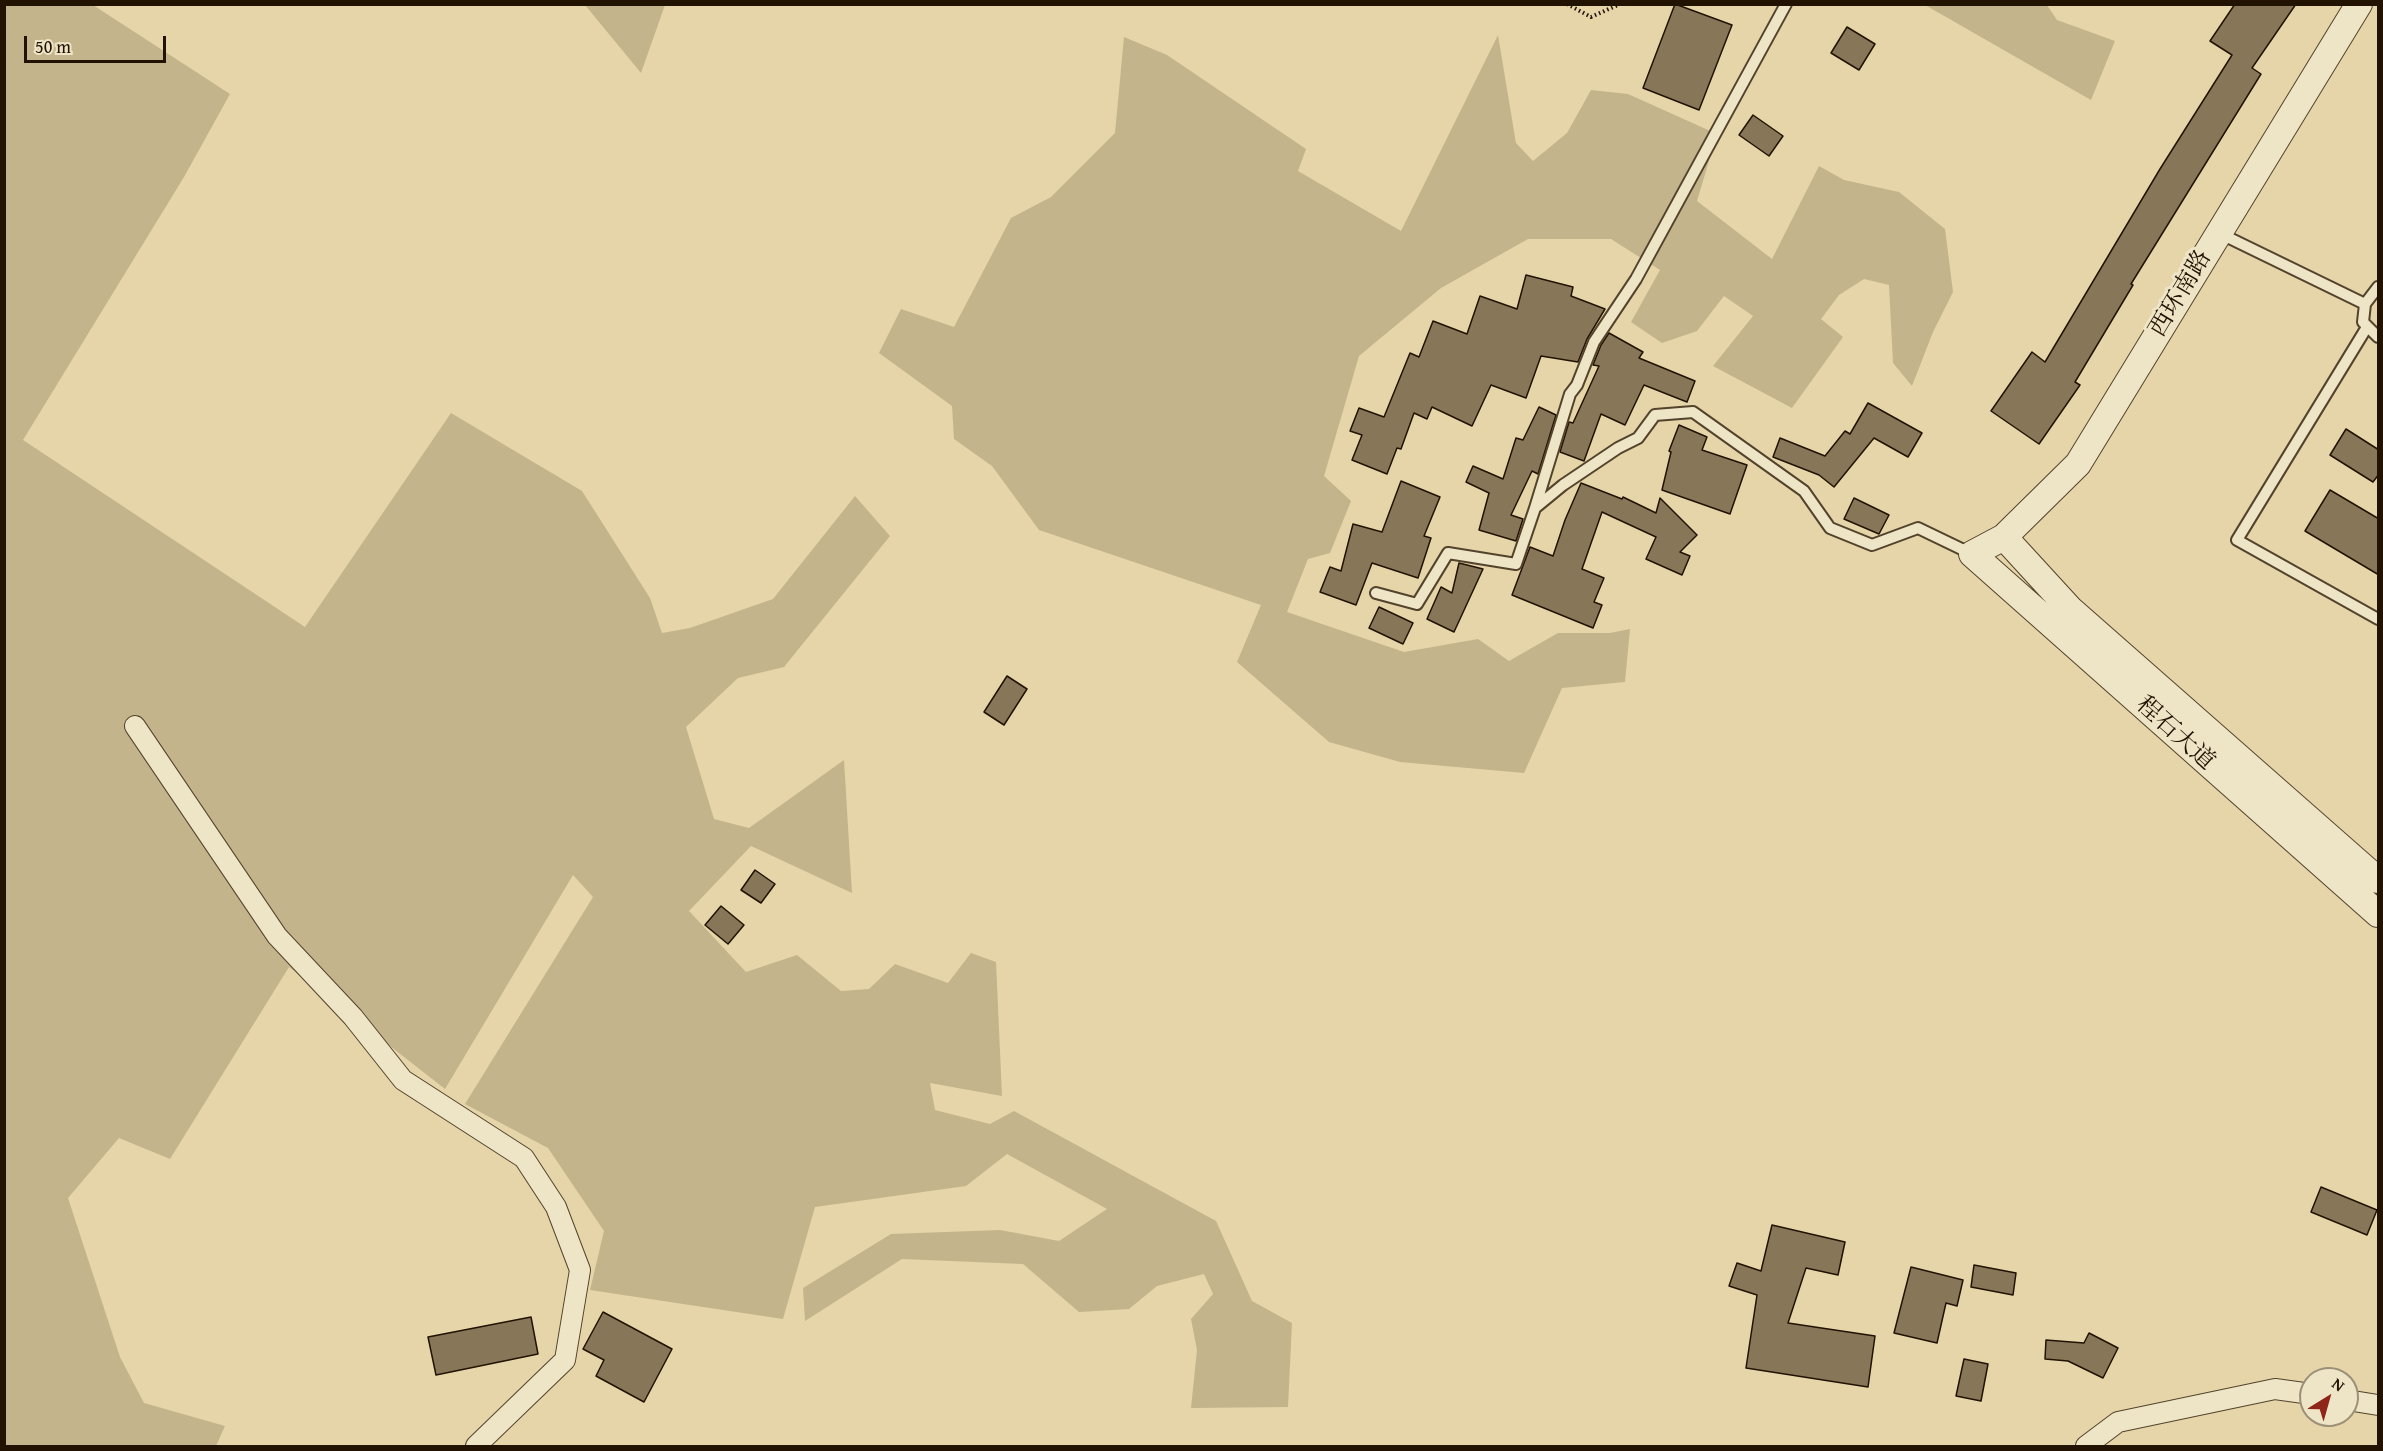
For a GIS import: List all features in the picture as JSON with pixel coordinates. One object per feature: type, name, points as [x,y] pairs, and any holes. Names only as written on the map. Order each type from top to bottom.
[{"type":"street","name":"西环南路","points":[[1972,554],[2004,537],[2078,464],[2359,4]]},
{"type":"street","name":"程石大道","points":[[2004,537],[2070,609],[2379,880]]},
{"type":"street","name":"程石大道","points":[[1972,554],[2379,914]]},
{"type":"street","points":[[135,726],[277,936],[353,1017],[403,1080],[524,1158],[556,1208],[579,1270],[565,1360],[476,1446]]},
{"type":"street","points":[[2086,1446],[2118,1422],[2275,1389],[2299,1392]]},
{"type":"street","points":[[2359,1402],[2379,1405]]},
{"type":"lane","points":[[1376,593],[1417,604],[1448,553],[1516,564],[1570,394],[1577,385],[1594,342],[1636,279],[1786,4]]},
{"type":"lane","points":[[2219,232],[2365,304]]},
{"type":"lane","points":[[2379,287],[2365,304],[2363,322],[2379,337]]},
{"type":"lane","points":[[2367,327],[2237,540],[2379,619]]},
{"type":"lane","points":[[1534,508],[1563,485],[1618,448],[1638,438],[1655,415],[1693,412],[1804,490],[1830,528],[1872,545],[1918,528],[1972,554]]},
{"type":"path","points":[[1567,4],[1591,17],[1620,4]]},
{"type":"shaded area","points":[[5,5],[93,5],[230,94],[184,177],[23,440],[305,627],[451,413],[582,491],[650,598],[662,633],[690,628],[773,599],[855,496],[890,536],[784,667],[738,678],[686,727],[714,819],[749,828],[844,760],[852,893],[751,846],[689,911],[746,972],[797,955],[841,991],[869,989],[895,964],[948,983],[971,953],[996,962],[1002,1096],[930,1083],[935,1110],[990,1124],[1014,1111],[1216,1221],[1252,1301],[1292,1323],[1288,1407],[1191,1408],[1197,1350],[1191,1319],[1213,1294],[1204,1274],[1157,1286],[1129,1309],[1079,1312],[1023,1264],[902,1259],[805,1321],[803,1288],[891,1234],[1000,1230],[1059,1241],[1107,1209],[1007,1154],[966,1186],[815,1207],[783,1319],[590,1290],[604,1231],[548,1148],[465,1104],[593,897],[573,875],[445,1089],[289,967],[170,1159],[119,1138],[68,1198],[120,1357],[144,1403],[225,1426],[216,1446],[5,1446]]},
{"type":"shaded area","points":[[585,5],[665,5],[641,73]]},
{"type":"shaded area","points":[[1925,5],[2047,5],[2057,20],[2115,41],[2091,100]]},
{"type":"shaded area","points":[[1498,35],[1516,143],[1533,161],[1567,133],[1591,90],[1628,94],[1717,134],[1697,201],[1772,259],[1819,166],[1844,180],[1899,192],[1945,229],[1953,292],[1933,332],[1912,386],[1893,363],[1889,285],[1864,279],[1839,295],[1821,319],[1843,337],[1792,408],[1713,366],[1753,316],[1724,296],[1697,331],[1662,343],[1631,322],[1660,270],[1611,239],[1528,239],[1441,288],[1359,356],[1324,476],[1351,501],[1330,553],[1308,559],[1287,612],[1404,652],[1478,639],[1509,661],[1558,633],[1610,633],[1630,629],[1625,682],[1562,688],[1524,773],[1400,762],[1329,742],[1237,662],[1261,605],[1039,530],[992,466],[954,439],[952,406],[879,353],[901,309],[954,327],[1011,218],[1051,197],[1115,133],[1124,37],[1167,55],[1306,149],[1298,171],[1401,231]]},
{"type":"building","points":[[1675,4],[1732,25],[1699,110],[1643,88]]},
{"type":"building","points":[[2235,4],[2296,4],[2252,68],[2261,74],[2131,284],[2133,285],[2075,382],[2080,385],[2039,444],[1991,411],[2032,352],[2045,362],[2160,169],[2232,55],[2210,41]]},
{"type":"building","points":[[1847,27],[1875,44],[1859,70],[1831,53]]},
{"type":"building","points":[[1753,115],[1783,136],[1769,156],[1739,135]]},
{"type":"building","points":[[1526,275],[1573,287],[1571,296],[1605,309],[1587,339],[1578,362],[1541,356],[1526,398],[1491,385],[1472,426],[1432,407],[1427,419],[1414,413],[1401,449],[1397,448],[1387,474],[1352,460],[1362,435],[1350,431],[1359,408],[1384,417],[1410,353],[1419,357],[1433,321],[1467,334],[1480,296],[1517,309]]},
{"type":"building","points":[[1609,333],[1643,352],[1639,358],[1695,381],[1687,402],[1644,385],[1625,425],[1601,414],[1584,461],[1560,452],[1569,422],[1573,423],[1599,366],[1593,365]]},
{"type":"building","points":[[1868,403],[1922,433],[1908,457],[1874,438],[1834,487],[1819,475],[1773,457],[1780,438],[1825,456],[1845,431],[1850,434]]},
{"type":"building","points":[[1539,407],[1556,415],[1538,474],[1532,471],[1511,515],[1523,519],[1516,541],[1479,530],[1489,493],[1466,482],[1473,466],[1503,479],[1516,438],[1523,440]]},
{"type":"building","points":[[1679,425],[1707,437],[1702,450],[1747,465],[1730,514],[1662,490],[1671,452],[1669,451]]},
{"type":"building","points":[[2346,429],[2379,450],[2379,474],[2373,482],[2330,455]]},
{"type":"building","points":[[1401,481],[1440,497],[1424,536],[1431,538],[1418,578],[1372,563],[1356,605],[1320,592],[1330,567],[1341,571],[1353,524],[1382,532]]},
{"type":"building","points":[[1581,483],[1622,499],[1623,497],[1656,513],[1660,498],[1697,535],[1680,552],[1690,556],[1682,575],[1646,559],[1656,537],[1602,512],[1582,569],[1604,578],[1594,602],[1602,605],[1593,628],[1512,595],[1530,547],[1553,556]]},
{"type":"building","points":[[2330,490],[2379,519],[2379,575],[2305,531]]},
{"type":"building","points":[[1854,498],[1889,515],[1879,534],[1844,519]]},
{"type":"building","points":[[1459,563],[1483,569],[1454,632],[1427,619],[1441,587],[1452,593]]},
{"type":"building","points":[[1379,607],[1413,623],[1403,644],[1369,628]]},
{"type":"building","points":[[1007,676],[1027,689],[1004,725],[984,712]]},
{"type":"building","points":[[755,870],[775,884],[761,903],[741,890]]},
{"type":"building","points":[[721,906],[744,925],[728,944],[705,925]]},
{"type":"building","points":[[2321,1187],[2377,1210],[2367,1235],[2311,1212]]},
{"type":"building","points":[[1772,1225],[1845,1242],[1838,1275],[1806,1268],[1788,1323],[1875,1336],[1868,1387],[1746,1368],[1757,1295],[1729,1286],[1737,1263],[1761,1271]]},
{"type":"building","points":[[1974,1265],[2016,1273],[2013,1295],[1971,1287]]},
{"type":"building","points":[[1911,1267],[1963,1280],[1957,1306],[1946,1303],[1937,1343],[1894,1333]]},
{"type":"building","points":[[603,1312],[672,1349],[644,1402],[596,1376],[604,1360],[583,1349]]},
{"type":"building","points":[[531,1317],[538,1354],[436,1375],[428,1337]]},
{"type":"building","points":[[2089,1333],[2118,1348],[2103,1378],[2068,1361],[2045,1359],[2046,1340],[2084,1343]]},
{"type":"building","points":[[1964,1359],[1988,1364],[1981,1401],[1956,1396]]}]
